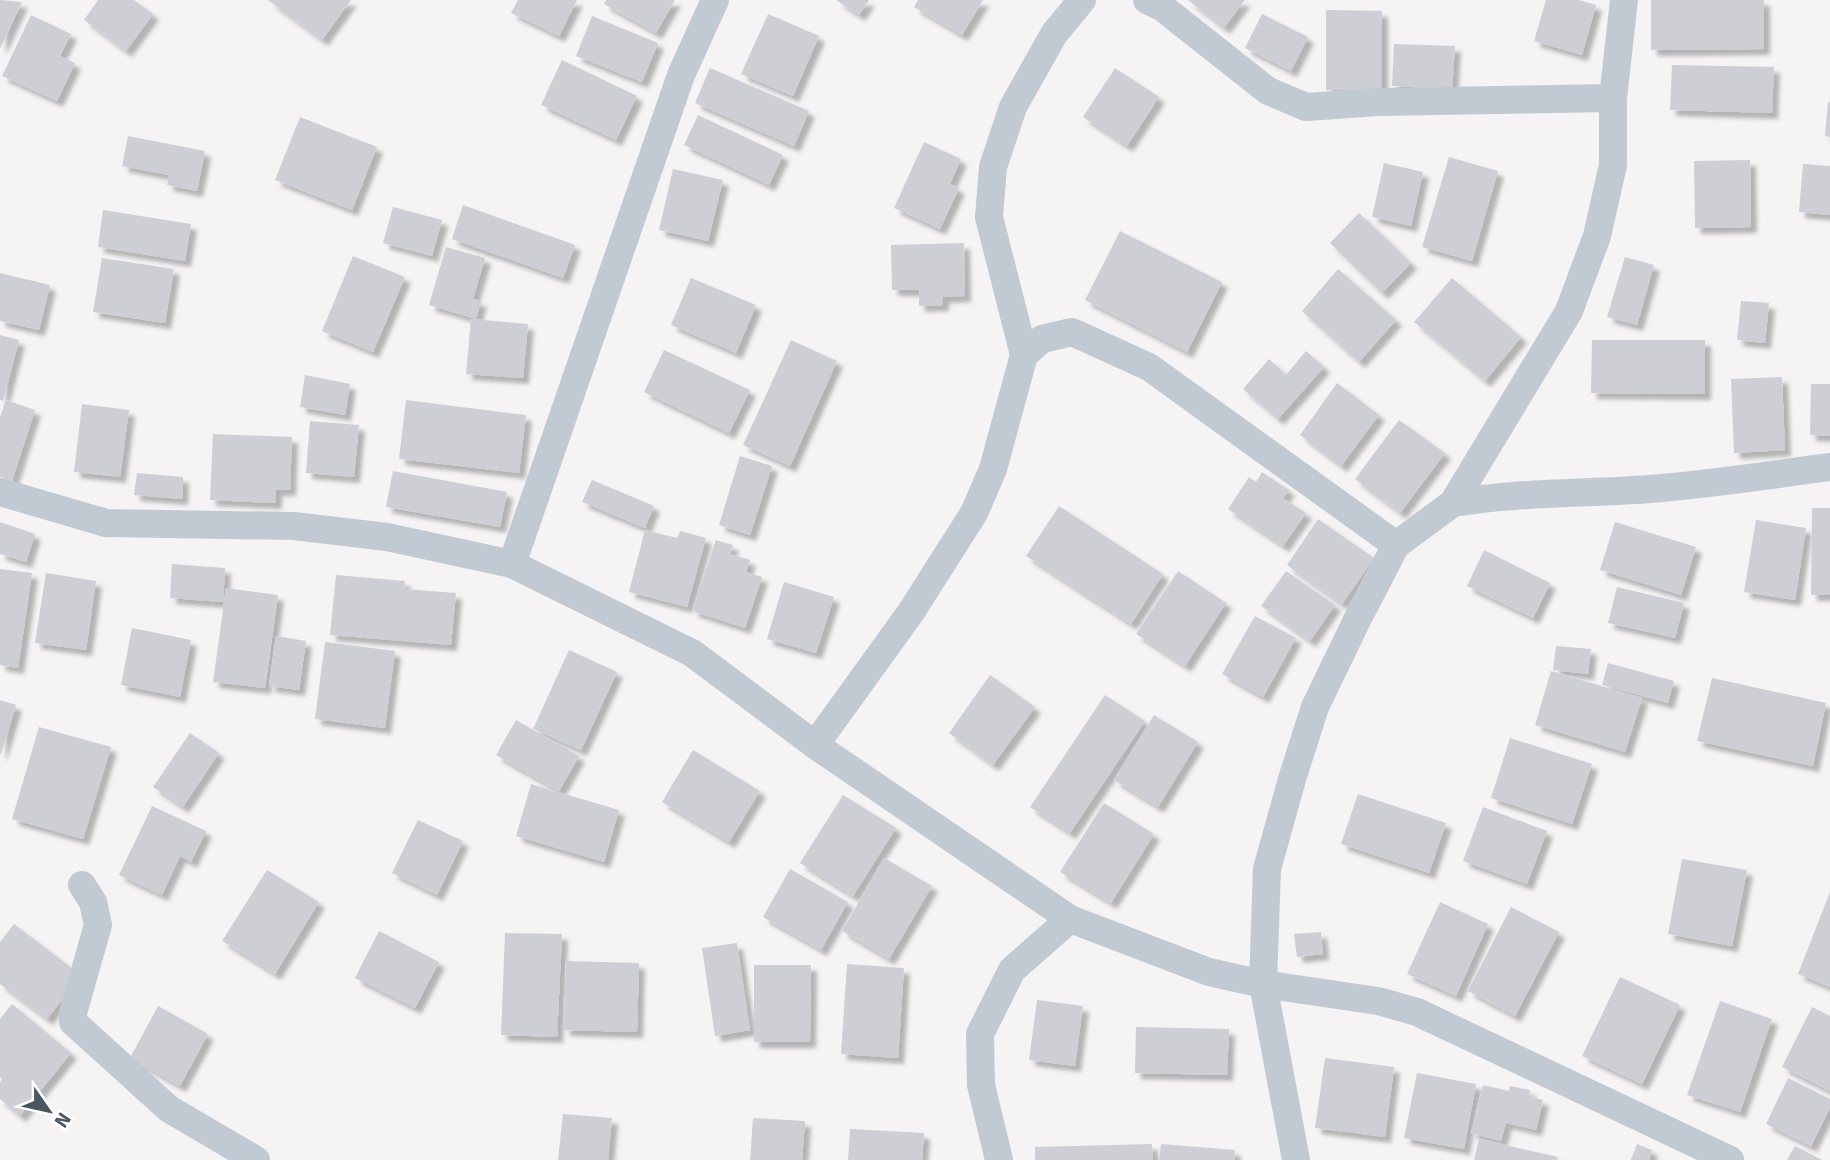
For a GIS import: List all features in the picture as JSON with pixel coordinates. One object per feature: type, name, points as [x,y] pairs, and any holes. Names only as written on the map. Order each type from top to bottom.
[{"type":"street","points":[[512,564],[681,75],[715,0]]},
{"type":"street","points":[[815,745],[911,612],[974,513],[993,470],[1024,355],[989,217],[993,167],[1013,107],[1054,34],[1082,0]]},
{"type":"street","points":[[1147,0],[1163,8],[1268,91],[1306,107],[1378,102],[1613,98]]},
{"type":"street","points":[[1296,1160],[1263,984],[1267,869],[1292,779],[1315,707],[1396,545],[1453,503],[1569,312],[1597,236],[1613,165],[1613,98],[1623,0]]},
{"type":"street","points":[[1024,355],[1042,339],[1072,332],[1149,367],[1396,545]]},
{"type":"street","points":[[1453,503],[1495,496],[1649,489],[1830,467]]},
{"type":"street","points":[[0,492],[106,523],[294,526],[387,537],[512,564],[692,653],[815,745],[1070,919],[1209,972],[1263,984],[1378,1002],[1417,1012],[1730,1160]]},
{"type":"street","points":[[82,885],[93,902],[98,925],[73,1013],[73,1022],[169,1109],[256,1160]]},
{"type":"street","points":[[999,1160],[981,1085],[979,1034],[1012,970],[1070,919]]},
{"type":"building","points":[[0,0],[22,2],[0,49]]},
{"type":"building","points":[[98,0],[134,0],[153,14],[126,51],[84,20]]},
{"type":"building","points":[[268,0],[351,0],[322,40]]},
{"type":"building","points":[[518,0],[577,0],[559,36],[511,13]]},
{"type":"building","points":[[606,0],[675,0],[656,33],[604,4]]},
{"type":"building","points":[[836,0],[869,0],[859,15]]},
{"type":"building","points":[[918,0],[983,0],[962,35],[914,7]]},
{"type":"building","points":[[1188,0],[1245,0],[1224,28]]},
{"type":"building","points":[[1546,0],[1579,0],[1596,5],[1582,55],[1534,41]]},
{"type":"building","points":[[1651,0],[1764,0],[1764,49],[1651,50]]},
{"type":"building","points":[[1326,10],[1382,11],[1382,90],[1326,90]]},
{"type":"building","points":[[768,14],[819,36],[793,96],[741,74]]},
{"type":"building","points":[[1262,14],[1308,37],[1291,71],[1245,48]]},
{"type":"building","points":[[31,15],[71,34],[60,56],[75,63],[57,101],[2,76]]},
{"type":"building","points":[[592,16],[658,43],[642,82],[576,56]]},
{"type":"building","points":[[1394,44],[1455,46],[1452,89],[1392,86]]},
{"type":"building","points":[[562,60],[637,96],[616,140],[541,105]]},
{"type":"building","points":[[1672,65],[1774,67],[1772,113],[1670,110]]},
{"type":"building","points":[[710,68],[809,111],[794,146],[695,103]]},
{"type":"building","points":[[1115,68],[1159,97],[1127,146],[1083,117]]},
{"type":"building","points":[[1830,102],[1830,137],[1825,136]]},
{"type":"building","points":[[698,115],[783,155],[769,185],[684,145]]},
{"type":"building","points":[[300,117],[377,147],[352,210],[275,180]]},
{"type":"building","points":[[128,136],[205,151],[197,191],[167,185],[169,175],[122,166]]},
{"type":"building","points":[[924,142],[961,159],[950,184],[959,188],[940,229],[894,208]]},
{"type":"building","points":[[1449,157],[1498,171],[1472,261],[1422,247]]},
{"type":"building","points":[[1750,160],[1751,227],[1695,228],[1694,161]]},
{"type":"building","points":[[1384,163],[1423,172],[1411,226],[1372,217]]},
{"type":"building","points":[[1803,164],[1830,166],[1830,215],[1799,212]]},
{"type":"building","points":[[673,169],[723,180],[708,241],[659,230]]},
{"type":"building","points":[[463,205],[575,245],[563,278],[452,239]]},
{"type":"building","points":[[393,207],[442,220],[432,256],[383,243]]},
{"type":"building","points":[[103,210],[191,224],[185,261],[98,247]]},
{"type":"building","points":[[1359,213],[1411,263],[1382,293],[1330,243]]},
{"type":"building","points":[[1120,231],[1222,282],[1187,352],[1085,300]]},
{"type":"building","points":[[964,243],[965,296],[943,297],[943,305],[919,306],[919,290],[892,290],[891,245]]},
{"type":"building","points":[[446,247],[485,258],[473,299],[481,301],[476,319],[429,305]]},
{"type":"building","points":[[353,256],[405,277],[373,352],[322,331]]},
{"type":"building","points":[[1625,257],[1654,265],[1637,325],[1607,317]]},
{"type":"building","points":[[102,258],[174,269],[165,323],[93,312]]},
{"type":"building","points":[[1338,269],[1396,320],[1359,362],[1302,311]]},
{"type":"building","points":[[0,273],[50,285],[39,330],[0,321]]},
{"type":"building","points":[[691,278],[756,305],[736,353],[671,325]]},
{"type":"building","points":[[1452,278],[1521,337],[1485,381],[1414,322]]},
{"type":"building","points":[[1741,301],[1769,303],[1765,343],[1737,340]]},
{"type":"building","points":[[471,319],[528,324],[523,378],[466,374]]},
{"type":"building","points":[[0,335],[19,340],[3,401],[0,400]]},
{"type":"building","points":[[791,340],[837,361],[790,466],[743,445]]},
{"type":"building","points":[[1592,340],[1705,340],[1705,394],[1591,393]]},
{"type":"building","points":[[664,350],[750,390],[729,433],[644,392]]},
{"type":"building","points":[[1306,351],[1324,367],[1278,419],[1243,389],[1269,359],[1286,375]]},
{"type":"building","points":[[305,375],[350,384],[345,415],[300,407]]},
{"type":"building","points":[[1782,377],[1785,450],[1734,453],[1731,379]]},
{"type":"building","points":[[1337,383],[1379,415],[1341,466],[1300,435]]},
{"type":"building","points":[[1811,384],[1830,384],[1830,436],[1810,435]]},
{"type":"building","points":[[6,400],[35,410],[12,481],[0,477],[0,417]]},
{"type":"building","points":[[406,400],[526,415],[519,473],[399,459]]},
{"type":"building","points":[[82,404],[129,410],[120,477],[74,472]]},
{"type":"building","points":[[1399,420],[1445,453],[1400,513],[1355,479]]},
{"type":"building","points":[[310,421],[359,425],[354,477],[306,473]]},
{"type":"building","points":[[213,434],[292,437],[290,490],[276,490],[276,503],[210,500]]},
{"type":"building","points":[[740,456],[772,466],[750,535],[719,525]]},
{"type":"building","points":[[393,471],[507,492],[500,527],[386,507]]},
{"type":"building","points":[[1262,472],[1289,490],[1283,498],[1306,513],[1283,546],[1228,509],[1249,477],[1256,482]]},
{"type":"building","points":[[137,473],[183,477],[182,499],[134,495]]},
{"type":"building","points":[[592,480],[654,506],[645,528],[582,502]]},
{"type":"building","points":[[1059,506],[1163,574],[1131,624],[1026,556]]},
{"type":"building","points":[[1812,508],[1830,508],[1830,595],[1811,595]]},
{"type":"building","points":[[1318,519],[1374,558],[1342,604],[1287,565]]},
{"type":"building","points":[[1756,520],[1806,528],[1795,600],[1744,592]]},
{"type":"building","points":[[0,522],[35,534],[26,562],[0,554]]},
{"type":"building","points":[[1615,522],[1696,547],[1681,595],[1600,570]]},
{"type":"building","points":[[645,530],[677,538],[680,531],[706,538],[687,607],[629,592]]},
{"type":"building","points":[[716,540],[733,545],[730,554],[750,560],[746,572],[762,577],[745,628],[692,611]]},
{"type":"building","points":[[1484,550],[1550,583],[1533,618],[1467,586]]},
{"type":"building","points":[[172,564],[225,568],[223,602],[170,598]]},
{"type":"building","points":[[0,569],[32,573],[18,668],[0,665]]},
{"type":"building","points":[[1178,571],[1226,603],[1185,666],[1136,634]]},
{"type":"building","points":[[1286,571],[1335,605],[1310,641],[1261,606]]},
{"type":"building","points":[[46,573],[96,581],[86,650],[35,643]]},
{"type":"building","points":[[336,575],[405,581],[404,589],[456,593],[451,645],[330,635]]},
{"type":"building","points":[[784,582],[834,597],[816,653],[767,639]]},
{"type":"building","points":[[1617,587],[1684,603],[1675,638],[1608,623]]},
{"type":"building","points":[[226,588],[278,595],[265,688],[213,682]]},
{"type":"building","points":[[1255,616],[1296,638],[1263,697],[1222,674]]},
{"type":"building","points":[[132,628],[191,640],[180,697],[121,685]]},
{"type":"building","points":[[276,636],[306,641],[299,690],[269,686]]},
{"type":"building","points":[[325,642],[395,651],[385,728],[315,719]]},
{"type":"building","points":[[1556,646],[1591,649],[1588,674],[1553,670]]},
{"type":"building","points":[[569,650],[617,672],[581,750],[533,729]]},
{"type":"building","points":[[1608,663],[1674,681],[1668,703],[1602,685]]},
{"type":"building","points":[[1551,671],[1642,698],[1625,752],[1535,725]]},
{"type":"building","points":[[990,675],[1035,707],[993,765],[949,733]]},
{"type":"building","points":[[1712,678],[1826,703],[1813,766],[1697,741]]},
{"type":"building","points":[[1105,695],[1145,721],[1070,833],[1030,807]]},
{"type":"building","points":[[0,700],[16,705],[1,754],[0,754]]},
{"type":"building","points":[[1154,715],[1198,742],[1158,807],[1114,780]]},
{"type":"building","points":[[516,720],[579,756],[559,791],[496,755]]},
{"type":"building","points":[[39,727],[111,747],[83,839],[12,819]]},
{"type":"building","points":[[190,733],[219,753],[183,807],[153,787]]},
{"type":"building","points":[[1510,738],[1592,764],[1572,824],[1491,798]]},
{"type":"building","points":[[693,750],[760,791],[729,842],[662,802]]},
{"type":"building","points":[[531,784],[619,810],[604,862],[516,836]]},
{"type":"building","points":[[1358,794],[1446,823],[1429,873],[1341,844]]},
{"type":"building","points":[[843,795],[896,828],[853,896],[800,863]]},
{"type":"building","points":[[1104,803],[1154,834],[1111,903],[1060,872]]},
{"type":"building","points":[[152,806],[206,831],[191,862],[180,856],[162,895],[119,875]]},
{"type":"building","points":[[1483,807],[1547,831],[1527,884],[1463,861]]},
{"type":"building","points":[[418,820],[463,841],[437,895],[392,873]]},
{"type":"building","points":[[884,858],[932,886],[889,959],[842,931]]},
{"type":"building","points":[[1682,859],[1747,870],[1732,946],[1668,934]]},
{"type":"building","points":[[790,869],[848,902],[821,950],[763,917]]},
{"type":"building","points":[[267,870],[319,902],[275,974],[222,941]]},
{"type":"building","points":[[1830,892],[1830,987],[1798,974]]},
{"type":"building","points":[[1440,902],[1488,924],[1456,996],[1407,974]]},
{"type":"building","points":[[1511,907],[1559,932],[1515,1016],[1468,991]]},
{"type":"building","points":[[14,924],[81,975],[47,1019],[0,984],[0,942]]},
{"type":"building","points":[[379,931],[439,962],[415,1008],[355,978]]},
{"type":"building","points":[[1321,932],[1323,954],[1297,957],[1294,934]]},
{"type":"building","points":[[505,933],[562,934],[557,1037],[501,1035]]},
{"type":"building","points":[[737,943],[750,1030],[715,1036],[702,948]]},
{"type":"building","points":[[566,961],[639,963],[637,1032],[564,1030]]},
{"type":"building","points":[[847,964],[904,968],[898,1058],[841,1054]]},
{"type":"building","points":[[754,965],[811,965],[810,1042],[754,1042]]},
{"type":"building","points":[[1620,977],[1680,1005],[1642,1084],[1582,1056]]},
{"type":"building","points":[[1037,1000],[1083,1006],[1075,1066],[1029,1060]]},
{"type":"building","points":[[1720,1001],[1772,1019],[1740,1112],[1687,1095]]},
{"type":"building","points":[[12,1004],[71,1053],[20,1116],[0,1099],[0,1019]]},
{"type":"building","points":[[158,1006],[208,1034],[180,1086],[130,1058]]},
{"type":"building","points":[[1812,1007],[1830,1016],[1830,1091],[1782,1067]]},
{"type":"building","points":[[1136,1027],[1229,1029],[1227,1075],[1135,1073]]},
{"type":"building","points":[[1325,1058],[1394,1067],[1385,1137],[1315,1128]]},
{"type":"building","points":[[1417,1073],[1476,1084],[1464,1149],[1404,1138]]},
{"type":"building","points":[[1788,1078],[1830,1099],[1830,1108],[1811,1146],[1766,1124]]},
{"type":"building","points":[[1483,1085],[1509,1091],[1510,1086],[1530,1090],[1529,1096],[1543,1100],[1536,1130],[1506,1123],[1501,1141],[1471,1133]]},
{"type":"building","points":[[563,1114],[612,1118],[608,1160],[558,1160]]},
{"type":"building","points":[[753,1118],[805,1121],[802,1160],[750,1160]]},
{"type":"building","points":[[850,1129],[924,1133],[922,1160],[848,1160]]},
{"type":"building","points":[[1479,1139],[1558,1157],[1557,1160],[1474,1160]]},
{"type":"building","points":[[1152,1144],[1153,1160],[1035,1160],[1035,1147]]},
{"type":"building","points":[[1161,1144],[1235,1150],[1234,1160],[1159,1160]]},
{"type":"building","points":[[1637,1144],[1652,1150],[1649,1160],[1631,1160]]},
{"type":"building","points":[[1795,1146],[1822,1160],[1787,1160]]}]
